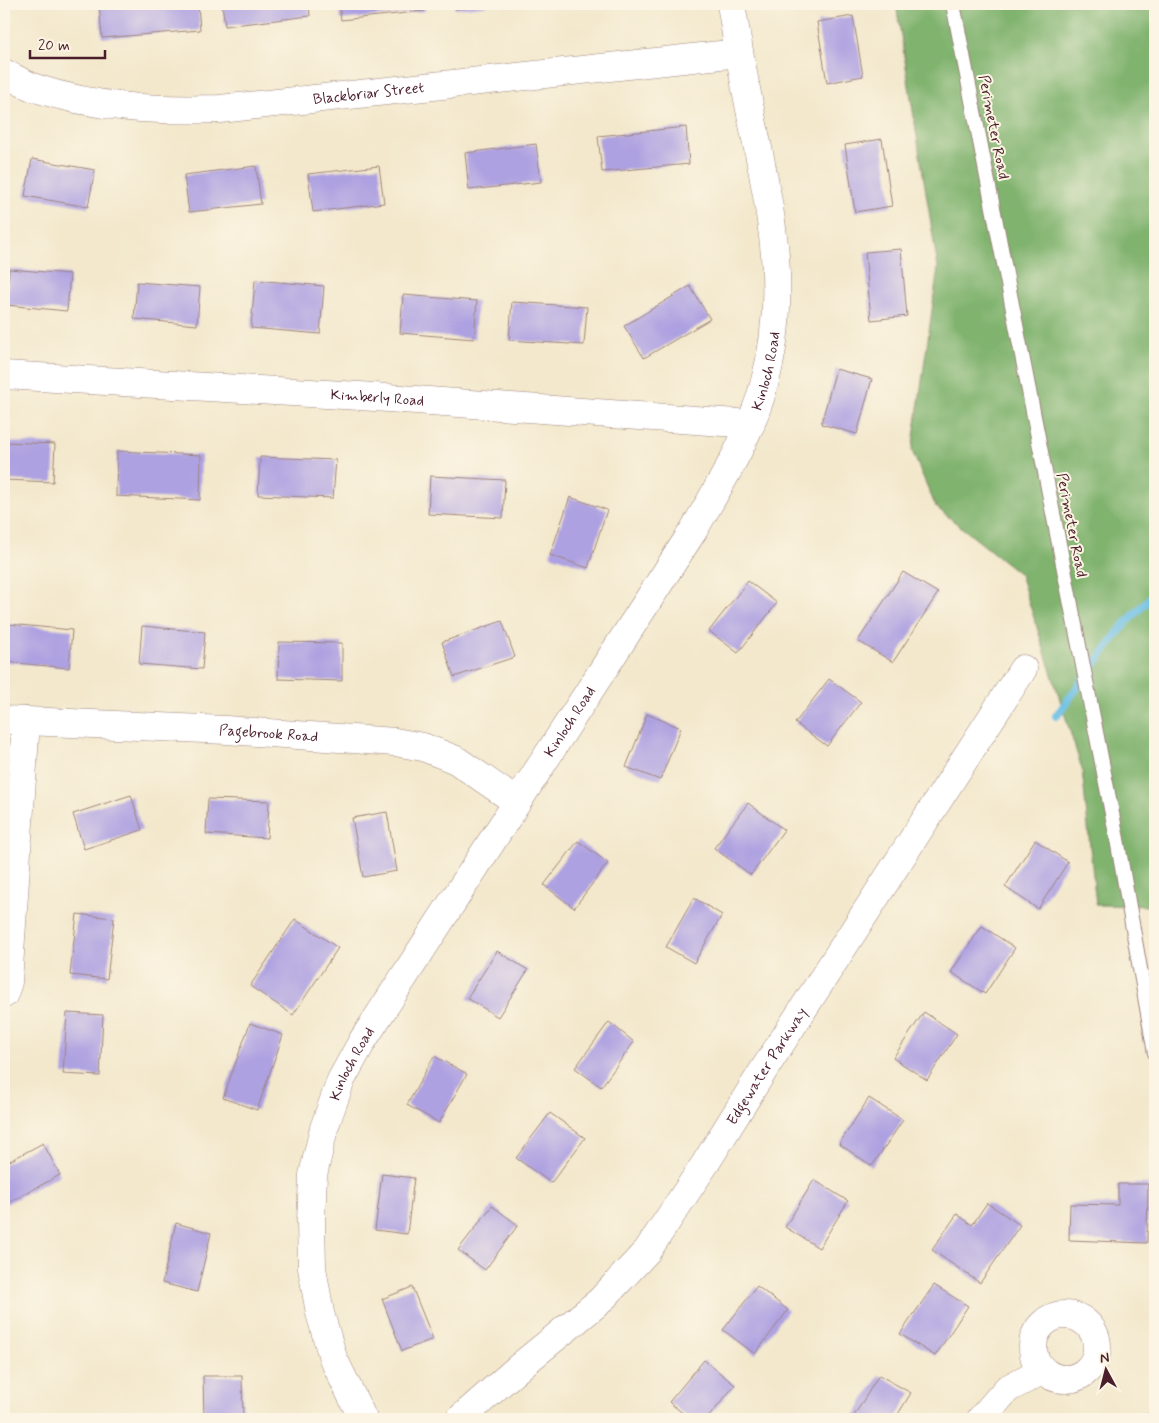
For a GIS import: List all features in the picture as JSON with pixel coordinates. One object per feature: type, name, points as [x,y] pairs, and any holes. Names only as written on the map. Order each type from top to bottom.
[{"type":"street","name":"Kinloch Road","points":[[363,1419],[333,1358],[320,1313],[312,1268],[313,1175],[324,1128],[341,1080],[363,1040],[693,531],[722,482],[751,424],[764,384],[772,349],[778,280],[770,205],[730,4]]},
{"type":"street","name":"Blackbriar Street","points":[[4,73],[33,87],[74,99],[129,108],[174,111],[220,109],[739,53]]},
{"type":"street","name":"Kimberly Road","points":[[4,375],[370,396],[751,424]]},
{"type":"street","name":"Edgewater Parkway","points":[[460,1419],[524,1363],[600,1301],[647,1251],[705,1164],[768,1063],[1023,669]]},
{"type":"street","name":"Pagebrook Road","points":[[15,721],[226,730],[395,742],[423,747],[456,760],[517,802]]},
{"type":"street","points":[[4,994],[8,982],[15,721]]},
{"type":"street","points":[[981,1419],[1007,1389],[1043,1370]]},
{"type":"lane","name":"Perimeter Road","points":[[953,4],[1117,838],[1155,1053]]},
{"type":"green space","points":[[896,4],[1155,4],[1155,906],[1096,905],[1082,769],[1020,574],[936,507],[912,451],[938,268]]},
{"type":"building","points":[[99,4],[198,4],[200,30],[102,38]]},
{"type":"building","points":[[222,4],[309,4],[310,16],[225,26]]},
{"type":"building","points":[[339,4],[425,4],[425,11],[341,20]]},
{"type":"building","points":[[454,4],[490,4],[490,5],[455,9]]},
{"type":"building","points":[[853,16],[863,76],[827,83],[817,22]]},
{"type":"building","points":[[686,127],[689,164],[602,172],[598,136]]},
{"type":"building","points":[[882,139],[892,206],[855,212],[845,145]]},
{"type":"building","points":[[536,144],[541,182],[469,190],[465,153]]},
{"type":"building","points":[[32,159],[95,170],[88,207],[25,196]]},
{"type":"building","points":[[256,166],[261,204],[189,212],[184,175]]},
{"type":"building","points":[[379,166],[384,203],[313,212],[308,174]]},
{"type":"building","points":[[901,249],[907,316],[871,320],[865,252]]},
{"type":"building","points":[[9,269],[70,274],[67,311],[6,305]]},
{"type":"building","points":[[255,280],[324,286],[320,334],[251,328]]},
{"type":"building","points":[[137,282],[200,287],[197,325],[134,319]]},
{"type":"building","points":[[690,286],[710,319],[644,358],[624,326]]},
{"type":"building","points":[[403,295],[477,301],[474,339],[400,333]]},
{"type":"building","points":[[512,302],[587,307],[584,345],[509,340]]},
{"type":"building","points":[[836,369],[872,379],[857,434],[821,424]]},
{"type":"building","points":[[4,442],[55,444],[53,482],[4,480]]},
{"type":"building","points":[[117,451],[201,455],[200,500],[116,496]]},
{"type":"building","points":[[260,457],[336,460],[333,498],[258,495]]},
{"type":"building","points":[[430,476],[505,480],[503,518],[428,514]]},
{"type":"building","points":[[570,497],[607,510],[588,568],[550,555]]},
{"type":"building","points":[[903,572],[938,593],[893,662],[858,641]]},
{"type":"building","points":[[748,581],[777,603],[738,653],[709,631]]},
{"type":"building","points":[[502,621],[515,657],[454,677],[442,642]]},
{"type":"building","points":[[9,624],[72,630],[69,668],[6,662]]},
{"type":"building","points":[[142,626],[205,632],[202,669],[139,664]]},
{"type":"building","points":[[279,642],[342,643],[342,681],[278,679]]},
{"type":"building","points":[[829,679],[861,702],[827,746],[795,723]]},
{"type":"building","points":[[647,714],[681,728],[660,780],[626,767]]},
{"type":"building","points":[[131,795],[142,830],[84,849],[73,814]]},
{"type":"building","points":[[208,799],[269,801],[267,838],[206,834]]},
{"type":"building","points":[[748,803],[784,830],[751,875],[714,848]]},
{"type":"building","points":[[387,812],[397,871],[363,877],[352,818]]},
{"type":"building","points":[[1035,840],[1068,862],[1038,909],[1005,887]]},
{"type":"building","points":[[578,841],[608,863],[574,908],[544,885]]},
{"type":"building","points":[[694,898],[722,915],[694,963],[666,947]]},
{"type":"building","points":[[77,914],[114,918],[107,979],[70,975]]},
{"type":"building","points":[[295,919],[338,948],[293,1015],[250,986]]},
{"type":"building","points":[[982,926],[1015,948],[985,994],[951,972]]},
{"type":"building","points":[[497,951],[528,970],[498,1017],[467,998]]},
{"type":"building","points":[[924,1012],[957,1034],[927,1080],[893,1058]]},
{"type":"building","points":[[67,1013],[103,1015],[100,1076],[63,1074]]},
{"type":"building","points":[[609,1022],[634,1042],[601,1087],[575,1068]]},
{"type":"building","points":[[250,1023],[283,1035],[257,1110],[223,1098]]},
{"type":"building","points":[[434,1056],[467,1074],[439,1123],[407,1105]]},
{"type":"building","points":[[869,1098],[903,1120],[872,1166],[839,1144]]},
{"type":"building","points":[[550,1113],[585,1138],[551,1183],[516,1158]]},
{"type":"building","points":[[43,1143],[60,1175],[6,1204],[4,1199],[4,1164]]},
{"type":"building","points":[[382,1174],[414,1178],[407,1234],[375,1230]]},
{"type":"building","points":[[814,1180],[848,1201],[819,1248],[785,1227]]},
{"type":"building","points":[[1118,1184],[1148,1184],[1147,1243],[1069,1240],[1070,1204],[1118,1205]]},
{"type":"building","points":[[987,1203],[1020,1225],[980,1283],[932,1250],[957,1214],[972,1225]]},
{"type":"building","points":[[492,1206],[518,1225],[485,1270],[458,1250]]},
{"type":"building","points":[[176,1223],[211,1233],[197,1292],[162,1283]]},
{"type":"building","points":[[934,1285],[968,1306],[935,1356],[900,1334]]},
{"type":"building","points":[[757,1286],[788,1310],[755,1354],[723,1330]]},
{"type":"building","points":[[412,1287],[433,1339],[402,1351],[382,1299]]},
{"type":"building","points":[[704,1360],[735,1385],[707,1419],[690,1419],[669,1402]]},
{"type":"building","points":[[879,1375],[911,1393],[895,1419],[852,1419]]},
{"type":"building","points":[[203,1376],[242,1376],[243,1419],[204,1419]]},
{"type":"building","points":[[1155,1408],[1155,1419],[1141,1419]]},
{"type":"waterway","points":[[1056,716],[1123,626],[1155,593]]}]
